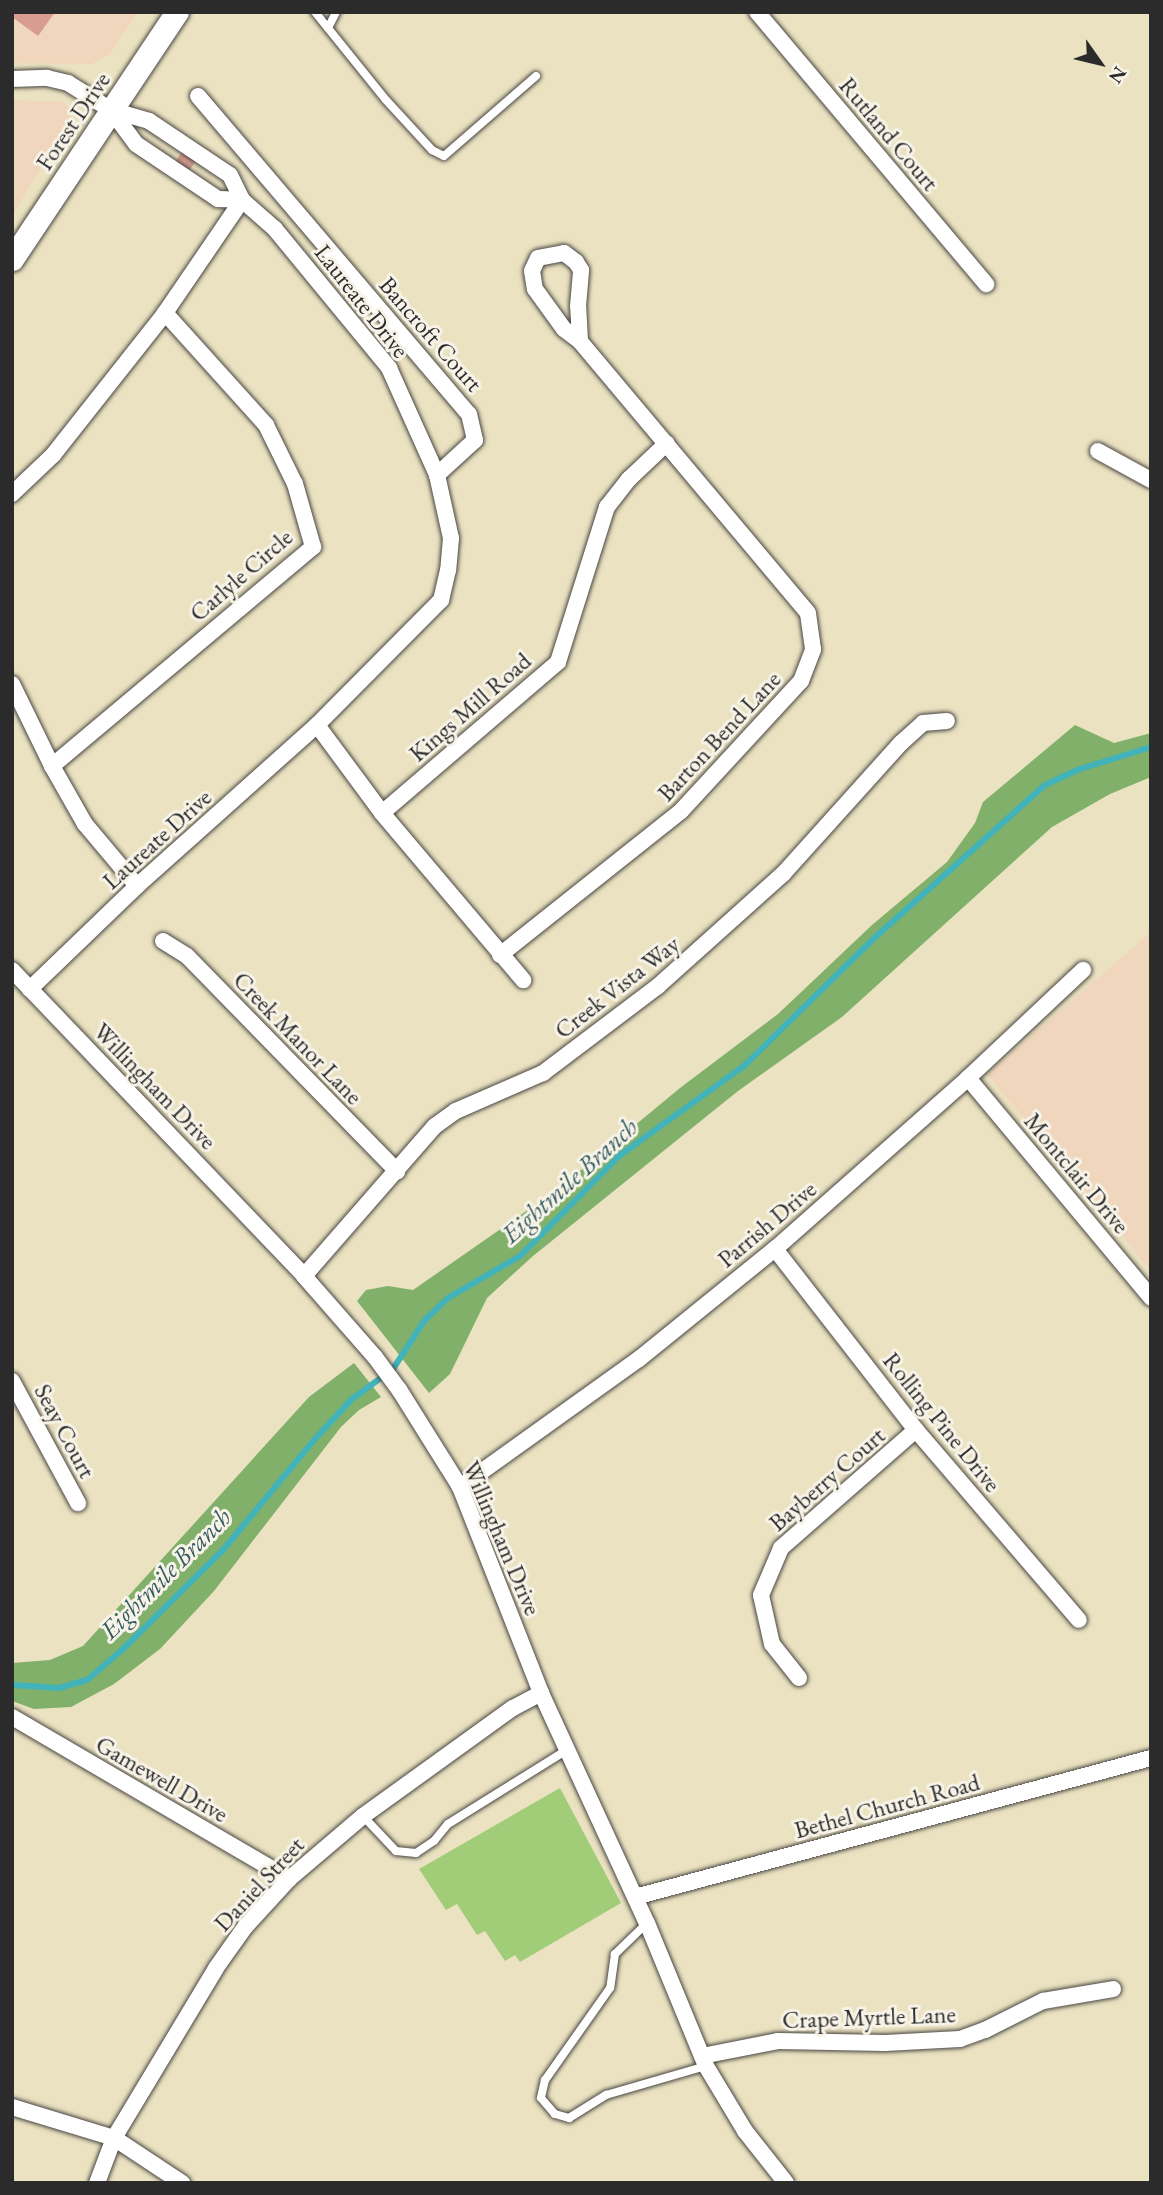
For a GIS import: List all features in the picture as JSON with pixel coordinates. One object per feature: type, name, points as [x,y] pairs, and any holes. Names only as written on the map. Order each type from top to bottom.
[{"type":"main road","name":"Forest Drive","points":[[12,259],[177,12]]},
{"type":"street","name":"Rutland Court","points":[[757,12],[986,284]]},
{"type":"street","points":[[12,79],[47,78],[68,83],[111,110]]},
{"type":"street","name":"Bancroft Court","points":[[198,96],[469,414],[475,440],[437,475]]},
{"type":"street","name":"Laureate Drive","points":[[111,110],[135,144],[218,199],[242,200]]},
{"type":"street","name":"Laureate Drive","points":[[30,989],[137,886],[317,725],[440,600],[449,570],[451,538],[437,475],[389,368],[275,229],[242,200],[230,176],[149,121],[111,110]]},
{"type":"street","points":[[12,494],[53,455],[165,313],[242,200]]},
{"type":"street","name":"Barton Bend Lane","points":[[500,955],[681,811],[802,681],[813,649],[808,613],[580,341],[564,329],[535,289],[532,271],[538,258],[564,253],[581,270],[578,306],[580,341]]},
{"type":"street","name":"Carlyle Circle","points":[[52,766],[313,547],[295,484],[266,425],[165,313]]},
{"type":"street","name":"Kings Mill Road","points":[[382,813],[558,662],[607,507],[629,479],[667,443]]},
{"type":"street","points":[[1098,451],[1151,480]]},
{"type":"street","points":[[12,684],[52,766],[85,824],[137,886]]},
{"type":"street","name":"Creek Vista Way","points":[[304,1276],[435,1126],[456,1111],[543,1073],[658,986],[783,874],[901,743],[923,723],[947,722]]},
{"type":"street","points":[[317,725],[382,813],[523,980]]},
{"type":"street","name":"Creek Manor Lane","points":[[163,941],[187,956],[397,1171]]},
{"type":"street","name":"Willingham Drive","points":[[12,970],[304,1276],[375,1357],[400,1391],[460,1487],[541,1692],[647,1923],[704,2061],[745,2131],[786,2183]]},
{"type":"street","name":"Parrish Drive","points":[[460,1487],[639,1359],[775,1249],[968,1078],[1083,970]]},
{"type":"street","name":"Montclair Drive","points":[[968,1078],[1151,1298]]},
{"type":"street","name":"Rolling Pine Drive","points":[[775,1249],[916,1430],[1079,1620]]},
{"type":"street","name":"Seay Court","points":[[12,1381],[78,1503]]},
{"type":"street","name":"Bayberry Court","points":[[799,1678],[772,1644],[761,1595],[780,1548],[916,1430]]},
{"type":"street","name":"Daniel Street","points":[[97,2183],[114,2138],[216,1968],[245,1927],[289,1879],[363,1816],[513,1708],[541,1692]]},
{"type":"street","name":"Gamewell Drive","points":[[12,1717],[289,1879]]},
{"type":"street","name":"Bethel Church Road","points":[[635,1897],[1151,1758]]},
{"type":"street","name":"Crape Myrtle Lane","points":[[704,2061],[779,2042],[885,2043],[960,2039],[985,2030],[1043,2001],[1113,1989]]},
{"type":"street","points":[[12,2107],[114,2138],[182,2183]]},
{"type":"lane","points":[[315,12],[386,100],[432,150],[444,156],[536,76]]},
{"type":"lane","points":[[328,28],[336,12]]},
{"type":"lane","points":[[363,1816],[396,1851],[416,1853],[434,1841],[448,1824],[568,1750]]},
{"type":"lane","points":[[647,1923],[615,1954],[610,1988],[545,2080],[541,2098],[555,2114],[569,2118],[606,2095],[704,2061]]},
{"type":"shaded area","points":[[12,12],[138,12],[110,54],[92,64],[12,63]]},
{"type":"shaded area","points":[[12,100],[63,102],[71,109],[71,117],[12,216]]},
{"type":"shaded area","points":[[1151,932],[1151,1271],[987,1074]]},
{"type":"green space","points":[[1075,725],[1114,743],[1151,733],[1151,777],[1110,794],[1052,827],[842,1017],[738,1091],[533,1256],[487,1298],[450,1374],[429,1393],[357,1301],[366,1290],[388,1286],[413,1290],[558,1189],[680,1088],[778,1014],[872,925],[947,862],[975,823],[983,802]]},
{"type":"green space","points":[[354,1363],[381,1397],[359,1410],[341,1427],[214,1591],[160,1649],[114,1684],[71,1707],[34,1709],[12,1701],[12,1663],[50,1660],[83,1646],[309,1397]]},
{"type":"green space","points":[[560,1788],[621,1903],[520,1962],[515,1955],[505,1961],[485,1931],[477,1935],[457,1904],[446,1910],[419,1869]]},
{"type":"building","points":[[12,12],[55,12],[38,36],[12,17]]},
{"type":"building","points":[[182,152],[196,161],[188,172],[175,162]]},
{"type":"waterway","name":"Eightmile Branch","points":[[12,1685],[59,1688],[87,1680],[121,1651],[223,1550],[314,1440],[352,1399],[393,1369],[424,1321],[448,1298],[520,1256],[619,1156],[744,1066],[871,941],[1045,785],[1077,770],[1151,747]]}]
